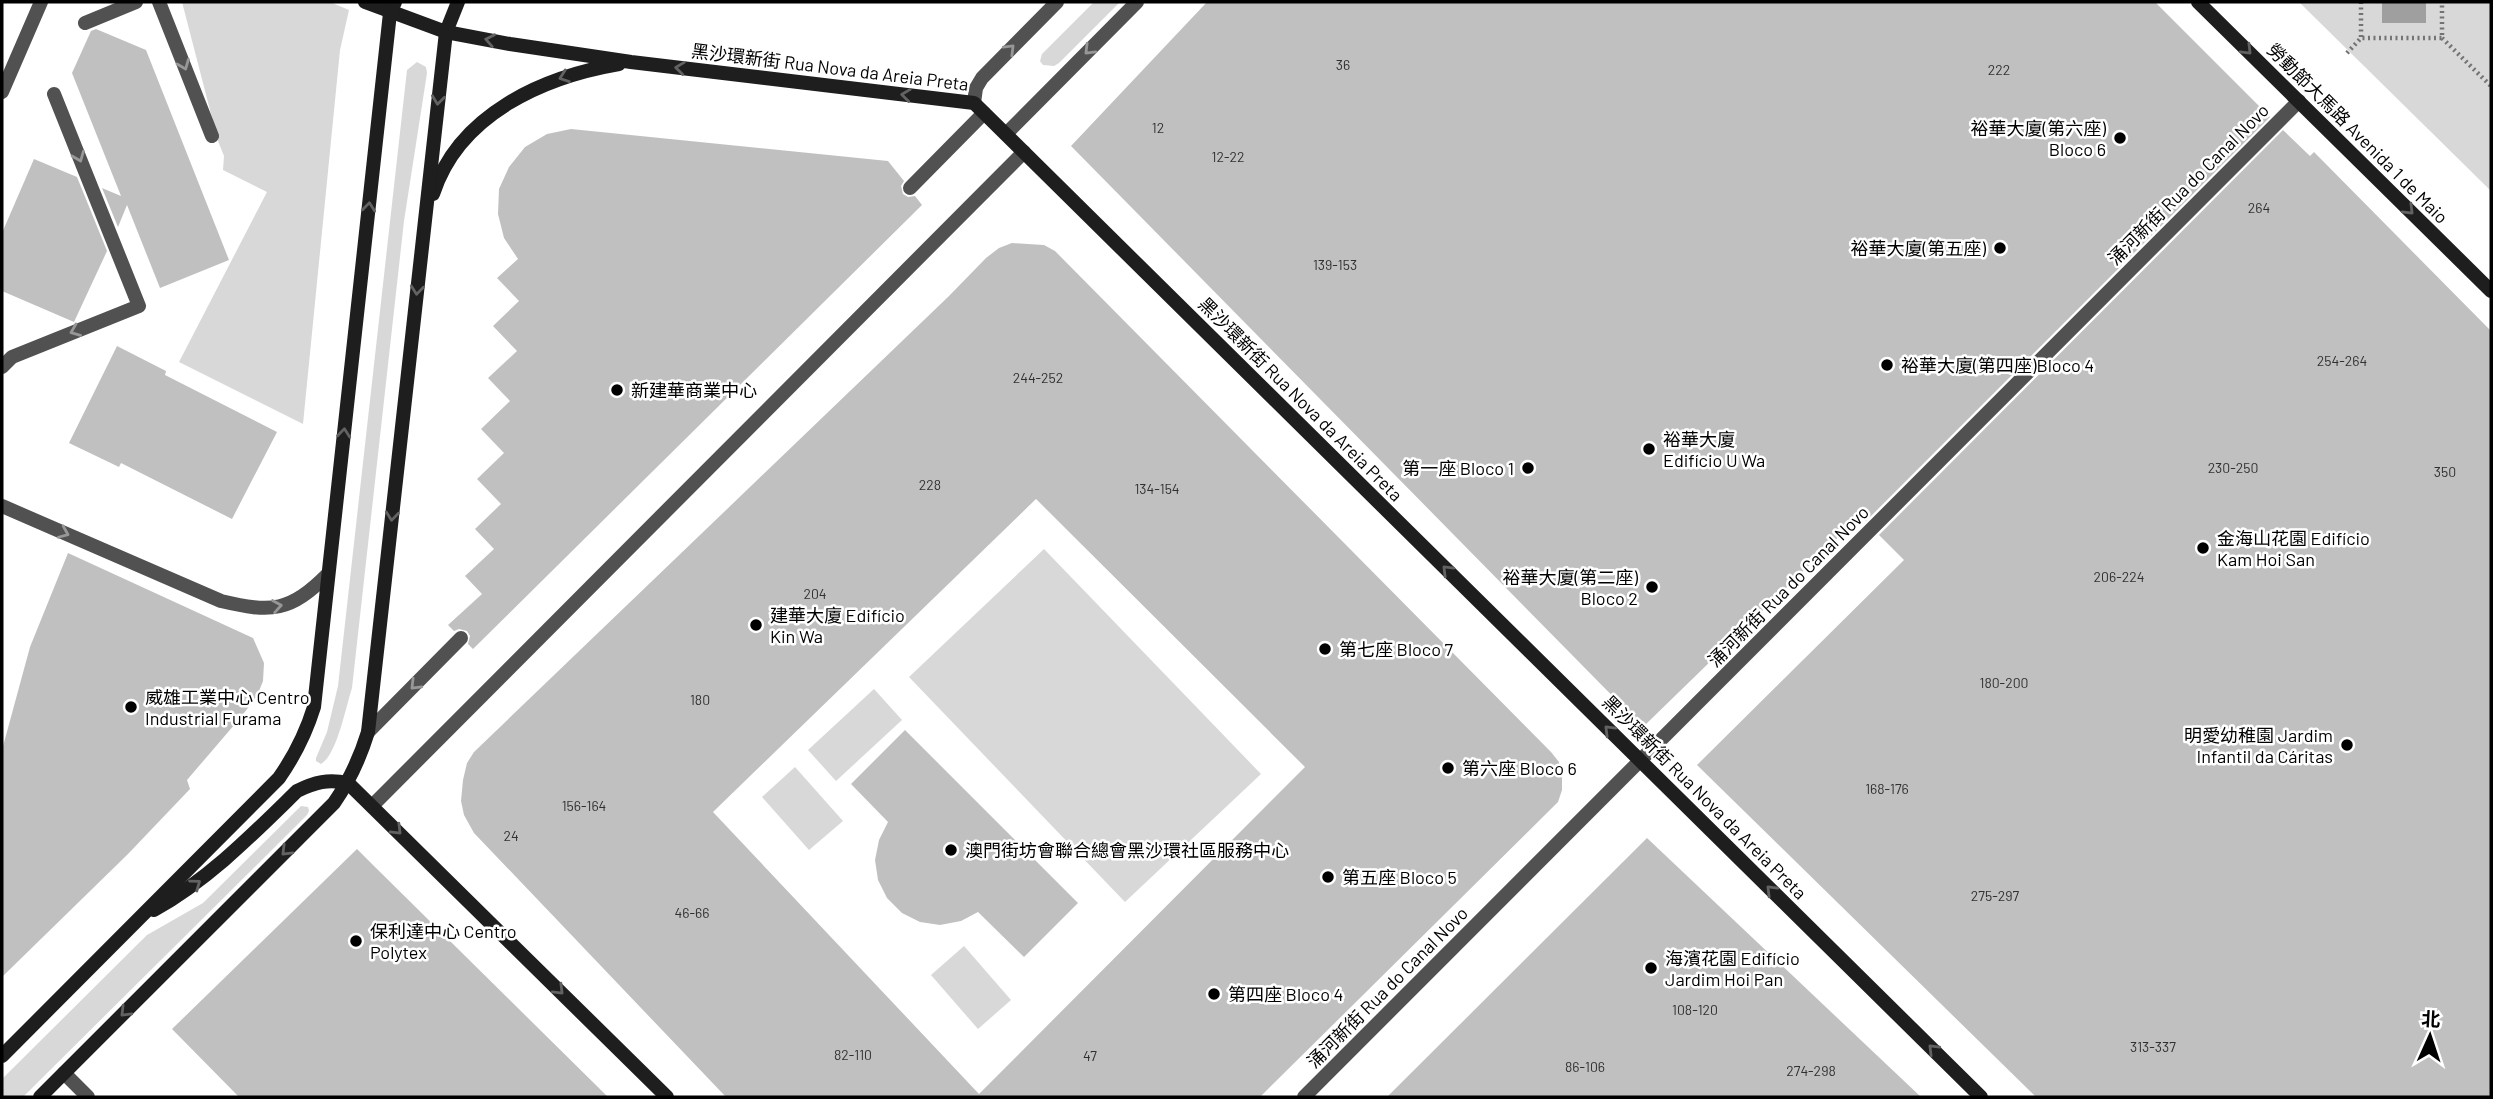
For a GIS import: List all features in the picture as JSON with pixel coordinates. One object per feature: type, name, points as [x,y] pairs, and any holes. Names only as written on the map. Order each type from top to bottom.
[{"type":"main road","name":"黑沙環新街 Rua Nova da Areia Preta","points":[[365,2],[393,7],[446,32],[510,44],[979,108],[1981,1097]]},
{"type":"main road","points":[[40,1097],[334,803],[348,783],[360,757],[368,732],[446,32],[458,2]]},
{"type":"main road","name":"勞動節大馬路 Avenida 1 de Maio","points":[[2198,2],[2491,291]]},
{"type":"main road","points":[[2,1056],[279,778],[295,756],[306,732],[314,707],[393,7]]},
{"type":"main road","points":[[424,222],[438,180],[460,143],[497,110],[539,86],[583,70],[631,62]]},
{"type":"main road","points":[[138,919],[178,897],[209,875],[297,791],[315,782],[334,780],[348,783],[667,1097]]},
{"type":"street","points":[[2,92],[41,2]]},
{"type":"street","points":[[85,23],[136,2]]},
{"type":"street","points":[[159,2],[212,136]]},
{"type":"street","points":[[910,188],[979,108],[976,88],[982,78],[1058,2]]},
{"type":"street","points":[[1006,134],[1137,2]]},
{"type":"street","points":[[2,368],[12,357],[139,306],[54,94]]},
{"type":"street","name":"涌河新街 Rua do Canal Novo","points":[[1304,1097],[2299,101]]},
{"type":"street","points":[[372,806],[1024,152]]},
{"type":"street","points":[[2,506],[221,601],[253,609],[282,607],[308,594],[328,574]]},
{"type":"street","points":[[368,732],[461,638]]},
{"type":"street","points":[[64,1073],[88,1097]]},
{"type":"path","points":[[2347,52],[2361,38],[2361,2]]},
{"type":"path","points":[[2442,2],[2442,38]]},
{"type":"path","points":[[2361,38],[2442,38],[2491,86]]},
{"type":"shaded area","points":[[182,2],[330,2],[349,10],[340,50],[303,424],[179,362],[267,192],[223,170],[224,156]]},
{"type":"shaded area","points":[[1094,2],[1120,2],[1059,63],[1054,66],[1043,65],[1040,61],[1042,54]]},
{"type":"shaded area","points":[[2299,2],[2491,2],[2491,191]]},
{"type":"shaded area","points":[[2382,2],[2426,2],[2426,23],[2382,23]]},
{"type":"shaded area","points":[[417,62],[426,67],[427,73],[404,221],[352,688],[332,751],[321,764],[316,758],[327,732],[338,686],[407,70]]},
{"type":"shaded area","points":[[1044,549],[1261,774],[1125,902],[909,677]]},
{"type":"shaded area","points":[[874,689],[902,720],[836,781],[808,750]]},
{"type":"shaded area","points":[[795,767],[843,821],[809,850],[762,797]]},
{"type":"shaded area","points":[[301,806],[308,807],[307,815],[23,1097],[2,1097],[2,1079],[147,935],[203,903]]},
{"type":"shaded area","points":[[964,946],[1011,1000],[978,1029],[931,975]]},
{"type":"building","name":"裕華大廈 Edifício U Wa","points":[[1207,2],[2155,2],[2270,117],[1866,521],[1860,516],[1643,727],[1071,146]]},
{"type":"building","points":[[96,29],[146,50],[229,260],[160,288],[127,205],[118,227],[102,188],[121,196],[72,73],[91,31]]},
{"type":"building","name":"新建華商業中心","points":[[571,129],[888,161],[904,181],[901,186],[903,194],[908,197],[915,196],[922,205],[473,649],[468,644],[470,636],[467,631],[454,631],[448,625],[482,594],[465,576],[494,549],[475,529],[501,504],[477,479],[504,453],[481,429],[510,401],[488,378],[517,351],[493,326],[519,301],[497,278],[518,259],[504,238],[498,214],[499,189],[509,167],[525,147],[547,134]]},
{"type":"building","name":"金海山花園 Edifício Kam Hoi San","points":[[2283,130],[2310,156],[2314,152],[2491,331],[2491,1097],[2036,1097],[1697,765],[1904,560],[1879,535]]},
{"type":"building","points":[[34,159],[77,177],[107,251],[74,322],[2,291],[2,233]]},
{"type":"building","name":"建華大廈 Edifício Kin Wa","points":[[1012,243],[1044,245],[1055,251],[1551,752],[1559,762],[1562,790],[1558,802],[1260,1097],[726,1097],[474,833],[464,815],[461,801],[467,763],[474,752],[999,248]],"holes":[[[1036,499],[1305,767],[979,1094],[713,812]]]},
{"type":"building","points":[[117,346],[166,371],[165,375],[277,432],[232,519],[121,463],[119,467],[69,443]]},
{"type":"building","name":"威雄工業中心 Centro Industrial Furama","points":[[68,553],[253,638],[264,663],[263,681],[257,696],[241,717],[187,780],[190,789],[128,854],[2,977],[2,750],[30,647]]},
{"type":"building","name":"澳門街坊會聯合總會黑沙環社區服務中心","points":[[905,730],[1078,903],[1024,957],[978,912],[961,921],[940,925],[920,922],[902,913],[887,898],[878,880],[875,860],[879,840],[888,822],[851,784]]},
{"type":"building","name":"海濱花園 Edifício Jardim Hoi Pan","points":[[1647,838],[1921,1097],[1387,1097]]},
{"type":"building","name":"保利達中心 Centro Polytex","points":[[357,849],[608,1097],[239,1097],[172,1029]]},
{"type":"place","name":"裕華大廈(第六座) Bloco 6","points":[[2120,138]]},
{"type":"place","name":"裕華大廈(第五座)","points":[[2000,248]]},
{"type":"place","name":"裕華大廈(第四座)Bloco 4","points":[[1887,365]]},
{"type":"place","name":"新建華商業中心","points":[[617,390]]},
{"type":"place","name":"裕華大廈 Edifício U Wa","points":[[1649,449]]},
{"type":"place","name":"第一座 Bloco 1","points":[[1528,468]]},
{"type":"place","name":"金海山花園 Edifício Kam Hoi San","points":[[2203,548]]},
{"type":"place","name":"裕華大廈(第二座) Bloco 2","points":[[1652,587]]},
{"type":"place","name":"建華大廈 Edifício Kin Wa","points":[[756,625]]},
{"type":"place","name":"第七座 Bloco 7","points":[[1325,649]]},
{"type":"place","name":"威雄工業中心 Centro Industrial Furama","points":[[131,707]]},
{"type":"place","name":"明愛幼稚園 Jardim Infantil da Cáritas","points":[[2347,745]]},
{"type":"place","name":"第六座 Bloco 6","points":[[1448,768]]},
{"type":"place","name":"澳門街坊會聯合總會黑沙環社區服務中心","points":[[951,850]]},
{"type":"place","name":"第五座 Bloco 5","points":[[1328,877]]},
{"type":"place","name":"保利達中心 Centro Polytex","points":[[356,941]]},
{"type":"place","name":"海濱花園 Edifício Jardim Hoi Pan","points":[[1651,968]]},
{"type":"place","name":"第四座 Bloco 4","points":[[1214,994]]}]
